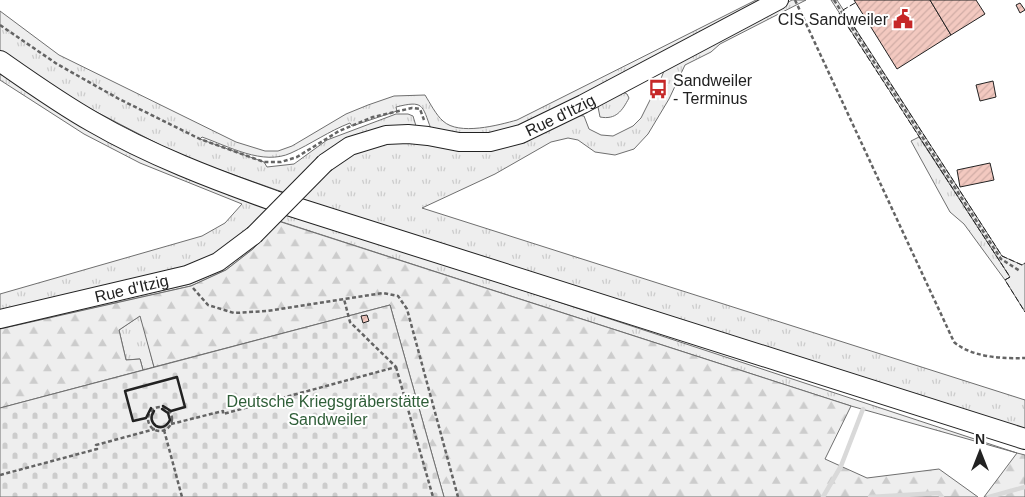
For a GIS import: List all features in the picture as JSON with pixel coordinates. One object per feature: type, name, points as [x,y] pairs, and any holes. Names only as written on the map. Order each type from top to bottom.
[{"type":"main road","points":[[0,61],[93,123],[147,150],[275,202],[1025,439]]},
{"type":"street","name":"Rue d'Itzig","points":[[0,319],[187,275],[218,262],[254,236],[325,163],[350,146],[386,135],[408,134],[459,142],[490,142],[521,134],[583,104],[780,0]]},
{"type":"path","points":[[795,0],[954,342],[962,348],[975,353],[1012,359],[1025,358]]},
{"type":"path","points":[[834,0],[1001,259],[1020,271]]},
{"type":"path","points":[[0,25],[57,64],[119,99],[200,139],[264,162],[281,162],[297,157],[339,131],[373,117],[412,108],[420,109],[428,136]]},
{"type":"path","points":[[187,275],[191,286],[208,305],[234,313],[267,311],[383,293],[398,296],[407,309],[458,497]]},
{"type":"path","points":[[344,299],[350,322],[396,367],[433,497]]},
{"type":"path","points":[[0,475],[97,449],[96,445],[155,429],[164,430],[171,424],[223,411],[223,414],[396,367]]},
{"type":"path","points":[[155,429],[149,422],[149,417],[150,413],[157,407],[166,408],[170,411],[172,415],[171,424]]},
{"type":"path","points":[[164,430],[182,497]]},
{"type":"green space","points":[[756,0],[766,0],[690,42],[555,111],[500,134],[475,137],[431,129],[421,106],[412,104],[396,107],[397,111],[352,126],[350,123],[291,153],[280,156],[257,156],[202,137],[200,139],[264,162],[267,167],[294,164],[327,140],[396,114],[413,116],[416,126],[376,129],[347,140],[319,156],[287,189],[302,194],[345,156],[362,147],[379,142],[413,141],[465,148],[499,148],[527,140],[565,119],[578,116],[584,116],[589,129],[601,135],[613,136],[633,126],[641,118],[654,92],[662,95],[667,85],[660,81],[664,71],[792,0],[806,0],[720,44],[711,52],[685,65],[669,99],[648,134],[634,149],[615,155],[595,152],[578,140],[568,138],[551,142],[495,174],[422,208],[1025,400],[1025,433],[342,213],[206,165],[164,147],[85,106],[0,53],[0,11],[59,55],[236,142],[265,151],[278,151],[292,146],[346,114],[394,96],[425,95],[443,121],[459,128],[479,128],[517,120]]},
{"type":"green space","points":[[831,0],[837,0],[1002,256],[1022,265],[1025,263],[1025,312],[1005,280],[1010,277]]},
{"type":"green space","points":[[0,74],[143,156],[255,202],[1017,453],[851,406],[279,221],[253,249],[226,270],[191,286],[0,329],[0,294],[202,236],[225,223],[242,204],[140,163],[84,134],[0,80]]},
{"type":"green space","points":[[621,91],[627,94],[629,98],[621,111],[614,116],[600,117],[598,107],[601,102]]},
{"type":"green space","points":[[919,137],[1010,277],[1005,280],[964,224],[950,212],[911,141]]},
{"type":"green space","points":[[278,221],[851,406],[825,459],[867,478],[939,469],[978,497],[444,497],[390,305],[154,367],[140,316],[119,330],[126,360],[140,359],[143,370],[0,408],[0,329],[191,286],[226,270],[253,249]]},
{"type":"green space","name":"Deutsche Kriegsgräberstätte Sandweiler","points":[[390,305],[444,497],[0,497],[0,408]]},
{"type":"green space","points":[[141,315],[154,367],[143,370],[140,359],[126,360],[119,330]]},
{"type":"green space","points":[[1017,453],[1025,455],[1025,497],[984,497]]},
{"type":"building","name":"CIS Sandweiler","points":[[854,0],[930,0],[951,35],[897,69]]},
{"type":"building","points":[[930,0],[976,0],[985,14],[951,35]]},
{"type":"building","points":[[1020,3],[1025,10],[1020,13],[1016,5]]},
{"type":"building","points":[[993,81],[996,97],[980,101],[976,85]]},
{"type":"building","points":[[990,163],[994,180],[960,187],[957,170]]},
{"type":"building","points":[[367,315],[369,321],[363,323],[361,316]]},
{"type":"waterway","points":[[823,497],[841,466],[863,409]]},
{"type":"waterway","points":[[989,497],[1025,487]]},
{"type":"waterway","points":[[870,497],[939,493],[942,497]]},
{"type":"fence","points":[[855,3],[843,10],[1002,256],[1022,265],[1025,263]]},
{"type":"fence","points":[[839,13],[1010,277],[1005,280],[1025,312]]},
{"type":"wall","points":[[151,408],[146,418],[133,421],[125,391],[177,377],[185,407],[171,411],[163,406]]},
{"type":"wall","points":[[154,411],[153,423],[158,427],[163,427],[170,420],[168,413],[162,409]]},
{"type":"place","name":"CIS Sandweiler","points":[[903,19]]},
{"type":"place","name":"Sandweiler - Terminus","points":[[658,89]]}]
